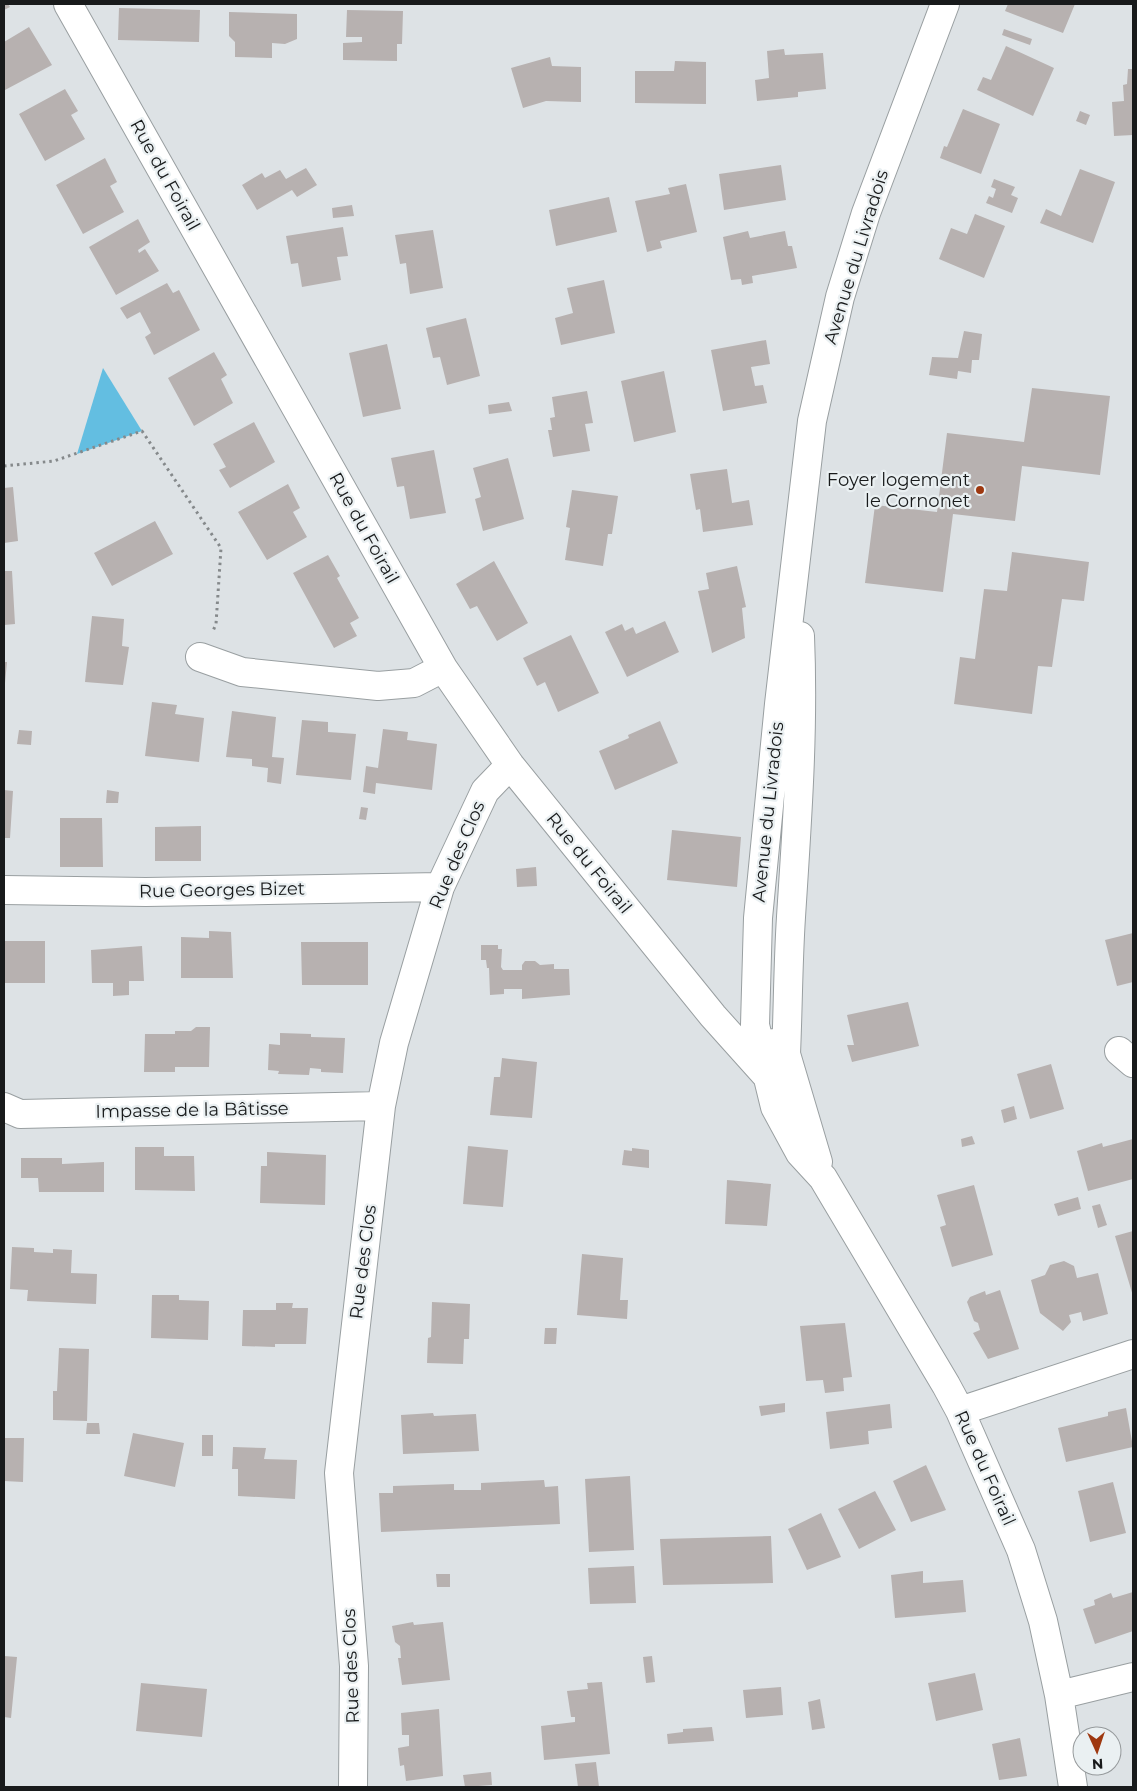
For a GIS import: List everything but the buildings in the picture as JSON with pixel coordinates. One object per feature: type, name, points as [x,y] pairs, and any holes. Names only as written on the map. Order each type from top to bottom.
[{"type":"street","name":"Rue du Foirail","points":[[68,4],[443,668],[510,765],[713,1016],[767,1076],[776,1107],[800,1153],[823,1178],[960,1411],[1021,1550],[1043,1621],[1059,1695],[1073,1787]]},
{"type":"street","name":"Avenue du Livradois","points":[[767,1076],[755,1025],[758,918],[796,549],[812,421],[840,297],[866,213],[945,4]]},
{"type":"street","name":"Avenue du Livradois","points":[[786,1054],[803,704],[796,549]]},
{"type":"street","points":[[200,657],[242,672],[378,686],[414,683],[443,668]]},
{"type":"street","name":"Rue des Clos","points":[[353,1787],[354,1666],[339,1473],[381,1106],[394,1043],[440,887],[485,791],[510,765]]},
{"type":"street","name":"Rue Georges Bizet","points":[[4,890],[146,892],[440,887]]},
{"type":"street","points":[[713,1016],[755,1025],[786,1054]]},
{"type":"street","name":"Rue du Foirail","points":[[786,1054],[823,1178]]},
{"type":"street","name":"Impasse de la Bâtisse","points":[[4,1107],[20,1114],[381,1106]]},
{"type":"street","points":[[960,1411],[1133,1354]]},
{"type":"street","points":[[1059,1695],[1133,1677]]},
{"type":"path","points":[[4,466],[54,462],[142,431],[221,548],[216,624],[200,657]]},
{"type":"shaded area","points":[[103,368],[142,431],[77,454]]},
{"type":"place","name":"Foyer logement le Cornonet","points":[[980,490]]}]
